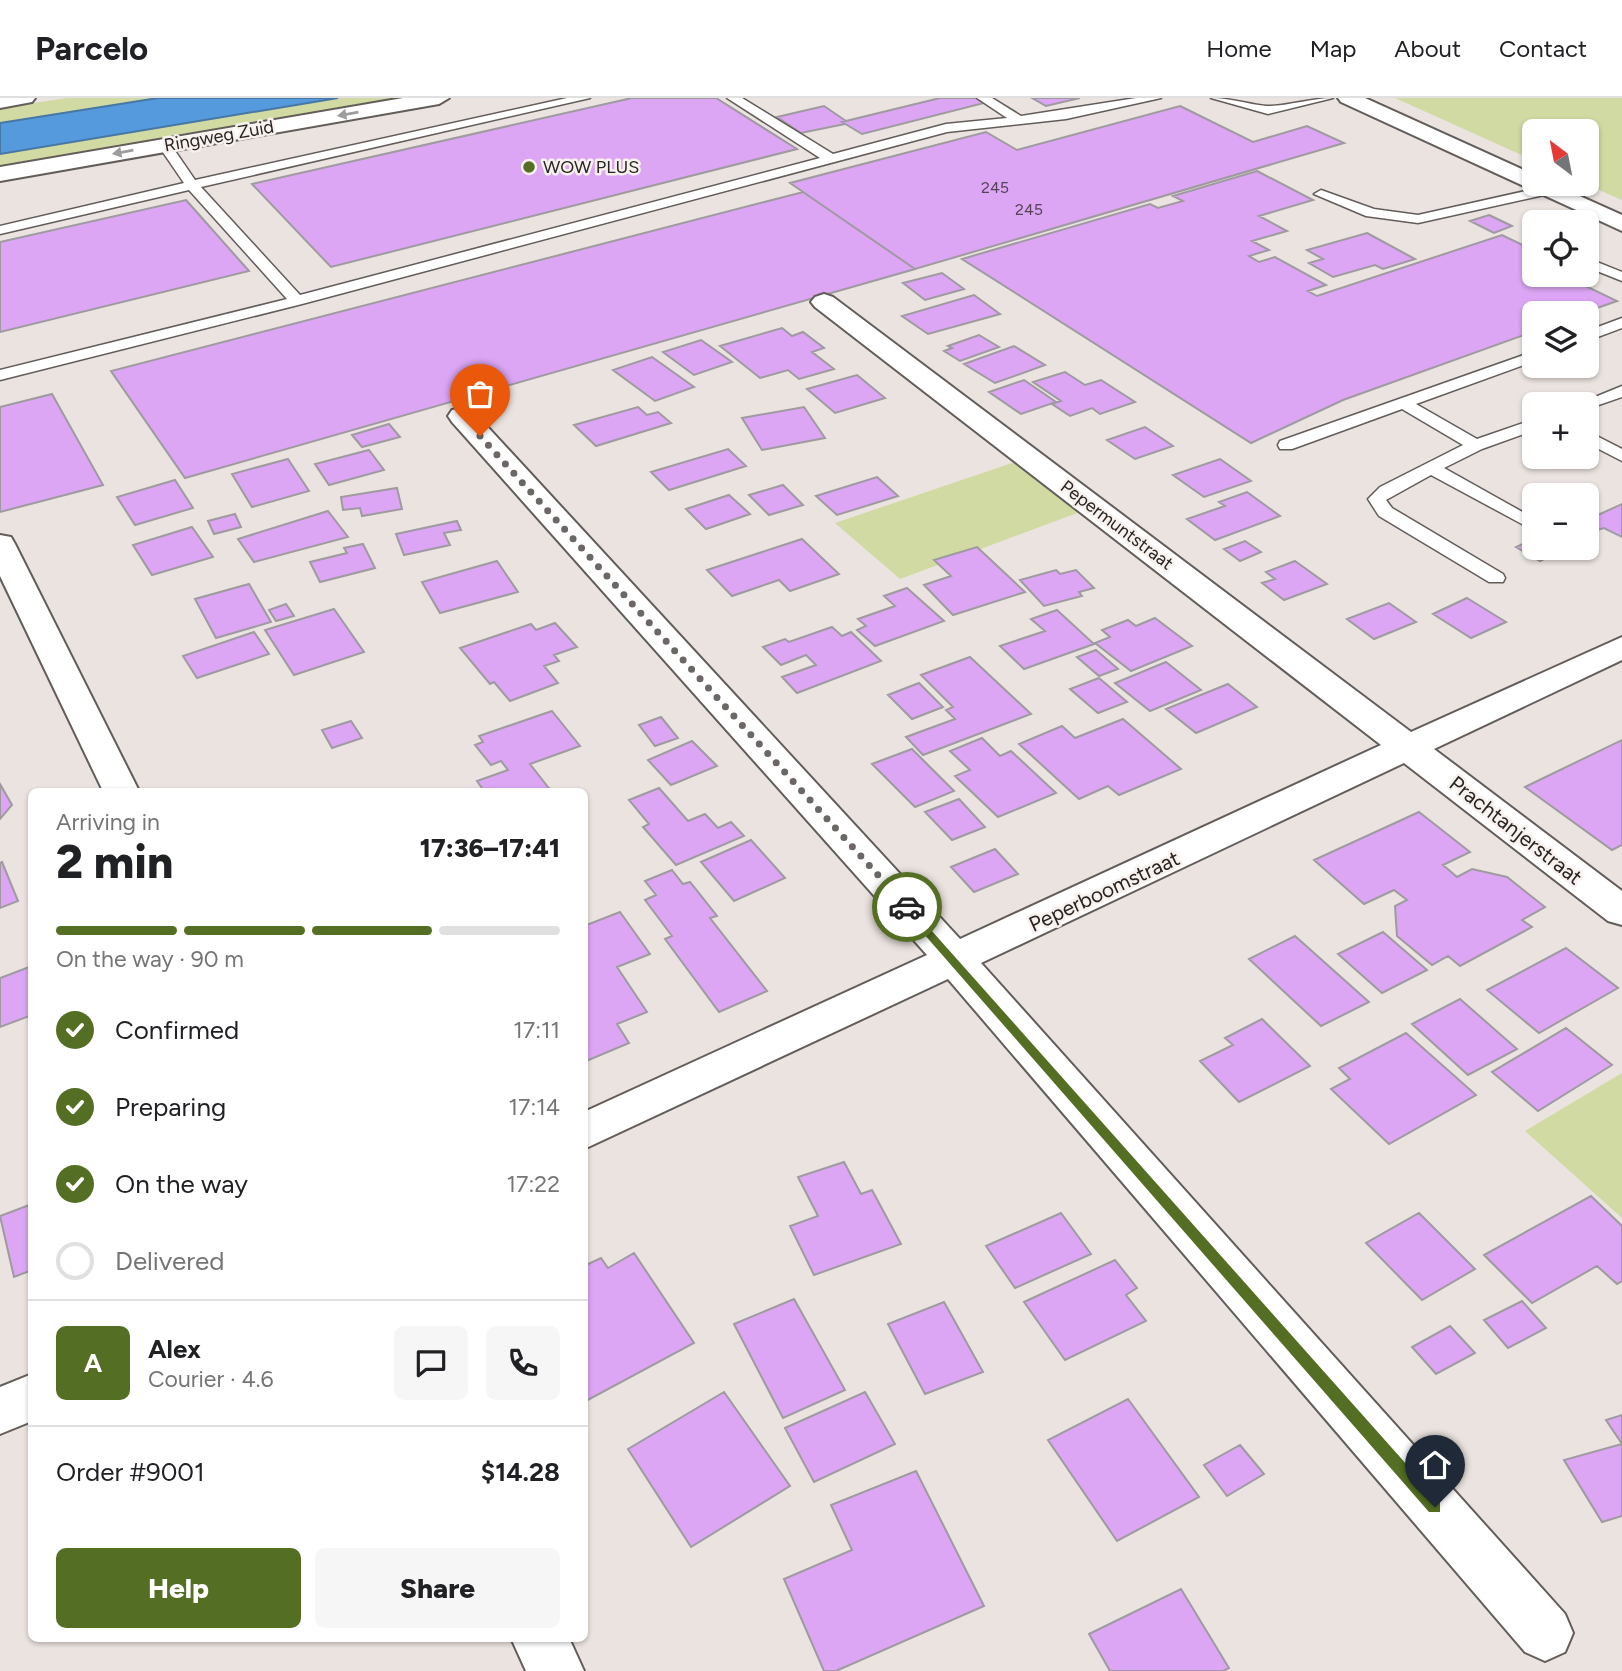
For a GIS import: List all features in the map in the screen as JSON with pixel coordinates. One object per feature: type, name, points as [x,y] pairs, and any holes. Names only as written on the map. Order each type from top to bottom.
[{"type":"street","points":[[0,102],[25,98]]},
{"type":"street","name":"Ringweg Zuid","points":[[0,174],[439,98]]},
{"type":"street","points":[[1348,98],[1522,178]]},
{"type":"street","points":[[1562,196],[1619,220]]},
{"type":"street","name":"Pepermuntstraat","points":[[824,302],[1410,748]]},
{"type":"street","points":[[461,416],[955,960],[1545,1633]]},
{"type":"street","points":[[0,544],[120,788]]},
{"type":"street","name":"Peperboomstraat","points":[[588,1130],[1622,648]]},
{"type":"street","name":"Prachtanjerstraat","points":[[1410,748],[1622,911]]},
{"type":"street","points":[[0,1411],[28,1398]]},
{"type":"street","points":[[541,1642],[556,1671]]},
{"type":"lane","points":[[0,230],[584,98]]},
{"type":"lane","points":[[733,98],[828,157]]},
{"type":"lane","points":[[983,98],[1016,118]]},
{"type":"lane","points":[[0,375],[297,301],[828,157],[946,128],[1016,118],[1066,115],[1155,98]]},
{"type":"lane","points":[[1217,98],[1268,110],[1327,98]]},
{"type":"lane","points":[[164,145],[192,186],[297,301]]},
{"type":"lane","points":[[1321,194],[1371,213],[1418,219],[1522,196]]},
{"type":"lane","points":[[1599,267],[1622,277]]},
{"type":"lane","points":[[1599,332],[1622,323]]},
{"type":"lane","points":[[1286,445],[1522,361]]},
{"type":"lane","points":[[1599,399],[1622,391]]},
{"type":"lane","points":[[1403,403],[1476,445]]},
{"type":"lane","points":[[1496,578],[1385,512],[1377,499],[1386,491],[1476,445],[1522,429]]},
{"type":"lane","points":[[1599,443],[1622,456]]},
{"type":"lane","points":[[1431,468],[1522,519]]},
{"type":"green space","points":[[67,98],[158,98],[0,123],[0,108]]},
{"type":"green space","points":[[338,98],[416,98],[0,169],[0,154]]},
{"type":"green space","points":[[1395,98],[1622,98],[1622,200],[1600,190],[1600,119],[1522,119],[1522,155]]},
{"type":"green space","points":[[1015,462],[1080,512],[900,579],[835,523]]},
{"type":"green space","points":[[1622,1073],[1622,1218],[1525,1131]]},
{"type":"water","points":[[158,98],[338,98],[0,154],[0,123]]},
{"type":"building","name":"WOW PLUS","points":[[632,98],[716,98],[797,149],[331,267],[252,184]]},
{"type":"building","points":[[940,98],[980,98],[988,102],[862,134],[842,122]]},
{"type":"building","points":[[1032,98],[1080,98],[1046,106]]},
{"type":"building","points":[[824,106],[846,121],[842,122],[845,124],[801,133],[777,117]]},
{"type":"building","points":[[1180,106],[1253,142],[1307,126],[1344,143],[915,269],[790,183],[986,132],[1017,150]]},
{"type":"building","points":[[1257,171],[1313,200],[1259,216],[1287,231],[1252,241],[1269,250],[1249,256],[1259,262],[1275,257],[1326,285],[1308,291],[1317,296],[1502,235],[1522,245],[1522,287],[1588,287],[1617,301],[1599,307],[1599,301],[1522,301],[1522,336],[1343,400],[1251,443],[962,259],[1150,204],[1158,208],[1183,201],[1173,196]]},
{"type":"building","points":[[803,192],[915,269],[185,478],[111,371]]},
{"type":"building","points":[[186,200],[249,271],[0,332],[0,242]]},
{"type":"building","points":[[1489,215],[1512,226],[1494,233],[1470,221]]},
{"type":"building","points":[[1367,233],[1415,259],[1383,269],[1375,265],[1333,277],[1309,263],[1323,259],[1307,250]]},
{"type":"building","points":[[942,273],[964,289],[925,300],[903,283]]},
{"type":"building","points":[[974,295],[1000,314],[928,334],[902,316]]},
{"type":"building","points":[[782,328],[792,336],[803,332],[824,348],[812,352],[834,369],[799,379],[788,370],[760,378],[720,346]]},
{"type":"building","points":[[979,335],[999,347],[960,361],[944,351],[952,348],[948,346]]},
{"type":"building","points":[[701,340],[732,362],[694,375],[663,352]]},
{"type":"building","points":[[1014,346],[1045,365],[995,383],[964,364]]},
{"type":"building","points":[[652,357],[694,387],[655,401],[613,370]]},
{"type":"building","points":[[1065,372],[1085,385],[1101,380],[1135,402],[1100,414],[1092,408],[1070,416],[1052,404],[1061,401],[1033,382]]},
{"type":"building","points":[[857,375],[885,398],[835,413],[807,389]]},
{"type":"building","points":[[1024,380],[1056,402],[1021,414],[989,392]]},
{"type":"building","points":[[52,394],[103,485],[0,512],[0,407]]},
{"type":"building","points":[[638,407],[647,415],[658,412],[671,423],[596,446],[574,425]]},
{"type":"building","points":[[804,407],[825,438],[762,450],[742,418]]},
{"type":"building","points":[[389,424],[400,437],[362,447],[352,435]]},
{"type":"building","points":[[1145,427],[1173,446],[1135,459],[1107,440]]},
{"type":"building","points":[[728,449],[746,466],[669,490],[651,472]]},
{"type":"building","points":[[369,450],[384,470],[329,485],[315,464]]},
{"type":"building","points":[[288,459],[309,491],[252,507],[232,474]]},
{"type":"building","points":[[1220,459],[1251,481],[1204,497],[1173,475]]},
{"type":"building","points":[[877,477],[898,496],[837,515],[816,496]]},
{"type":"building","points":[[175,480],[193,508],[135,525],[117,497]]},
{"type":"building","points":[[783,485],[803,505],[769,515],[749,495]]},
{"type":"building","points":[[397,488],[402,509],[362,516],[360,508],[343,510],[341,497]]},
{"type":"building","points":[[1247,492],[1280,516],[1215,540],[1187,519],[1225,506],[1219,502]]},
{"type":"building","points":[[729,495],[750,514],[706,529],[686,509]]},
{"type":"building","points":[[1622,504],[1622,537],[1604,528],[1599,529],[1599,515]]},
{"type":"building","points":[[328,511],[348,537],[254,562],[238,539]]},
{"type":"building","points":[[235,514],[241,527],[214,534],[208,521]]},
{"type":"building","points":[[457,521],[461,530],[444,533],[450,545],[404,555],[396,534]]},
{"type":"building","points":[[192,527],[213,557],[152,575],[133,545]]},
{"type":"building","points":[[802,539],[839,574],[790,591],[779,580],[732,596],[707,570]]},
{"type":"building","points":[[1245,541],[1261,552],[1240,561],[1224,549]]},
{"type":"building","points":[[363,544],[375,568],[320,582],[310,562],[347,553],[344,548]]},
{"type":"building","points":[[977,547],[1025,592],[953,615],[924,585],[951,576],[934,560]]},
{"type":"building","points":[[497,561],[518,592],[440,613],[422,582]]},
{"type":"building","points":[[1295,561],[1327,584],[1284,600],[1262,583],[1275,579],[1266,572]]},
{"type":"building","points":[[1056,570],[1060,574],[1076,570],[1094,588],[1079,592],[1082,596],[1044,606],[1020,580]]},
{"type":"building","points":[[249,584],[271,622],[216,638],[195,599]]},
{"type":"building","points":[[907,588],[944,621],[875,646],[857,630],[866,626],[858,619],[895,606],[884,596]]},
{"type":"building","points":[[1467,598],[1506,622],[1471,638],[1433,614]]},
{"type":"building","points":[[1389,603],[1416,622],[1374,639],[1347,619]]},
{"type":"building","points":[[286,604],[294,616],[276,621],[269,610]]},
{"type":"building","points":[[334,609],[364,652],[294,675],[265,630]]},
{"type":"building","points":[[1057,610],[1094,644],[1024,669],[1000,646],[1045,631],[1031,619]]},
{"type":"building","points":[[1155,618],[1192,646],[1131,671],[1095,643],[1110,637],[1102,630],[1128,620],[1136,626]]},
{"type":"building","points":[[555,623],[577,647],[554,655],[559,661],[544,666],[558,683],[510,701],[494,682],[490,684],[460,648],[531,624],[536,630]]},
{"type":"building","points":[[832,627],[842,636],[851,632],[881,661],[797,693],[782,677],[816,665],[806,655],[781,665],[763,647],[785,639],[789,642]]},
{"type":"building","points":[[254,632],[269,654],[197,678],[183,656]]},
{"type":"building","points":[[1096,650],[1118,669],[1099,676],[1077,657]]},
{"type":"building","points":[[970,657],[1031,714],[923,755],[906,737],[955,719],[946,710],[953,707],[921,675]]},
{"type":"building","points":[[1166,662],[1201,690],[1150,711],[1115,683]]},
{"type":"building","points":[[1099,678],[1127,702],[1098,713],[1070,689]]},
{"type":"building","points":[[919,683],[943,707],[912,719],[888,695]]},
{"type":"building","points":[[1228,684],[1257,707],[1196,733],[1166,709]]},
{"type":"building","points":[[552,711],[580,746],[530,764],[549,788],[482,788],[477,781],[508,770],[501,761],[491,765],[475,745],[483,742],[479,736]]},
{"type":"building","points":[[661,717],[678,738],[655,746],[639,725]]},
{"type":"building","points":[[1123,719],[1181,769],[1119,795],[1108,786],[1079,799],[1019,744],[1062,726],[1075,738]]},
{"type":"building","points":[[351,721],[362,738],[332,748],[322,730]]},
{"type":"building","points":[[982,738],[1000,756],[1011,751],[1056,793],[998,817],[955,776],[970,770],[950,751]]},
{"type":"building","points":[[1622,740],[1622,845],[1612,850],[1525,787]]},
{"type":"building","points":[[692,741],[717,766],[671,785],[648,760]]},
{"type":"building","points":[[912,749],[954,791],[915,807],[872,764]]},
{"type":"building","points":[[0,784],[12,805],[0,819]]},
{"type":"building","points":[[659,788],[688,821],[705,814],[718,828],[731,822],[744,836],[676,865],[643,827],[649,824],[629,800]]},
{"type":"building","points":[[959,799],[985,827],[952,840],[925,812]]},
{"type":"building","points":[[1419,812],[1470,852],[1443,865],[1457,877],[1472,869],[1507,877],[1545,907],[1522,920],[1532,927],[1460,966],[1448,956],[1432,965],[1397,936],[1395,906],[1407,900],[1394,890],[1364,904],[1314,860]]},
{"type":"building","points":[[751,840],[785,878],[734,901],[701,862]]},
{"type":"building","points":[[995,849],[1018,874],[974,892],[951,867]]},
{"type":"building","points":[[2,862],[18,901],[0,908],[0,863]]},
{"type":"building","points":[[672,870],[683,884],[690,882],[717,916],[710,918],[767,991],[719,1012],[665,939],[672,936],[645,900],[656,895],[645,881]]},
{"type":"building","points":[[620,912],[650,954],[617,967],[647,1012],[617,1024],[629,1043],[588,1060],[588,924]]},
{"type":"building","points":[[1383,932],[1427,970],[1382,993],[1338,954]]},
{"type":"building","points":[[1295,936],[1369,1002],[1321,1026],[1249,959]]},
{"type":"building","points":[[1566,948],[1618,988],[1539,1033],[1487,990]]},
{"type":"building","points":[[28,968],[28,1016],[0,1027],[0,978]]},
{"type":"building","points":[[1460,999],[1517,1049],[1468,1075],[1412,1024]]},
{"type":"building","points":[[1262,1019],[1310,1066],[1239,1102],[1200,1061],[1233,1045],[1225,1038]]},
{"type":"building","points":[[1566,1028],[1612,1065],[1538,1111],[1492,1072]]},
{"type":"building","points":[[1406,1033],[1476,1095],[1389,1144],[1331,1089],[1350,1079],[1339,1068]]},
{"type":"building","points":[[844,1162],[861,1194],[872,1190],[901,1244],[814,1275],[790,1226],[818,1216],[798,1177]]},
{"type":"building","points":[[1591,1196],[1622,1226],[1622,1281],[1617,1284],[1597,1266],[1532,1303],[1484,1255]]},
{"type":"building","points":[[28,1206],[28,1272],[14,1277],[0,1216]]},
{"type":"building","points":[[1061,1213],[1091,1254],[1015,1288],[986,1246]]},
{"type":"building","points":[[1419,1213],[1475,1269],[1422,1300],[1366,1243]]},
{"type":"building","points":[[634,1253],[694,1343],[588,1400],[588,1264],[601,1258],[608,1268]]},
{"type":"building","points":[[1115,1260],[1137,1288],[1126,1295],[1146,1321],[1065,1360],[1024,1302]]},
{"type":"building","points":[[794,1299],[845,1390],[783,1418],[734,1324]]},
{"type":"building","points":[[1522,1301],[1546,1328],[1508,1348],[1484,1320]]},
{"type":"building","points":[[944,1302],[983,1372],[925,1394],[888,1324]]},
{"type":"building","points":[[1450,1326],[1475,1353],[1436,1374],[1412,1347]]},
{"type":"building","points":[[724,1392],[790,1486],[691,1547],[628,1449]]},
{"type":"building","points":[[865,1392],[895,1444],[814,1482],[785,1428]]},
{"type":"building","points":[[1128,1399],[1199,1497],[1117,1541],[1048,1440]]},
{"type":"building","points":[[1622,1415],[1622,1444],[1606,1420]]},
{"type":"building","points":[[1622,1444],[1622,1516],[1602,1522],[1564,1460]]},
{"type":"building","points":[[1240,1445],[1264,1474],[1227,1496],[1204,1465]]},
{"type":"building","points":[[916,1471],[984,1606],[836,1671],[824,1671],[784,1579],[852,1550],[831,1505]]},
{"type":"building","points":[[1181,1589],[1229,1668],[1223,1671],[1110,1671],[1089,1634]]},
{"type":"way so far","points":[[480,436],[907,907]]},
{"type":"place","name":"WOW PLUS","points":[[529,167]]},
{"type":"route","points":[[907,907],[1435,1507]]}]
